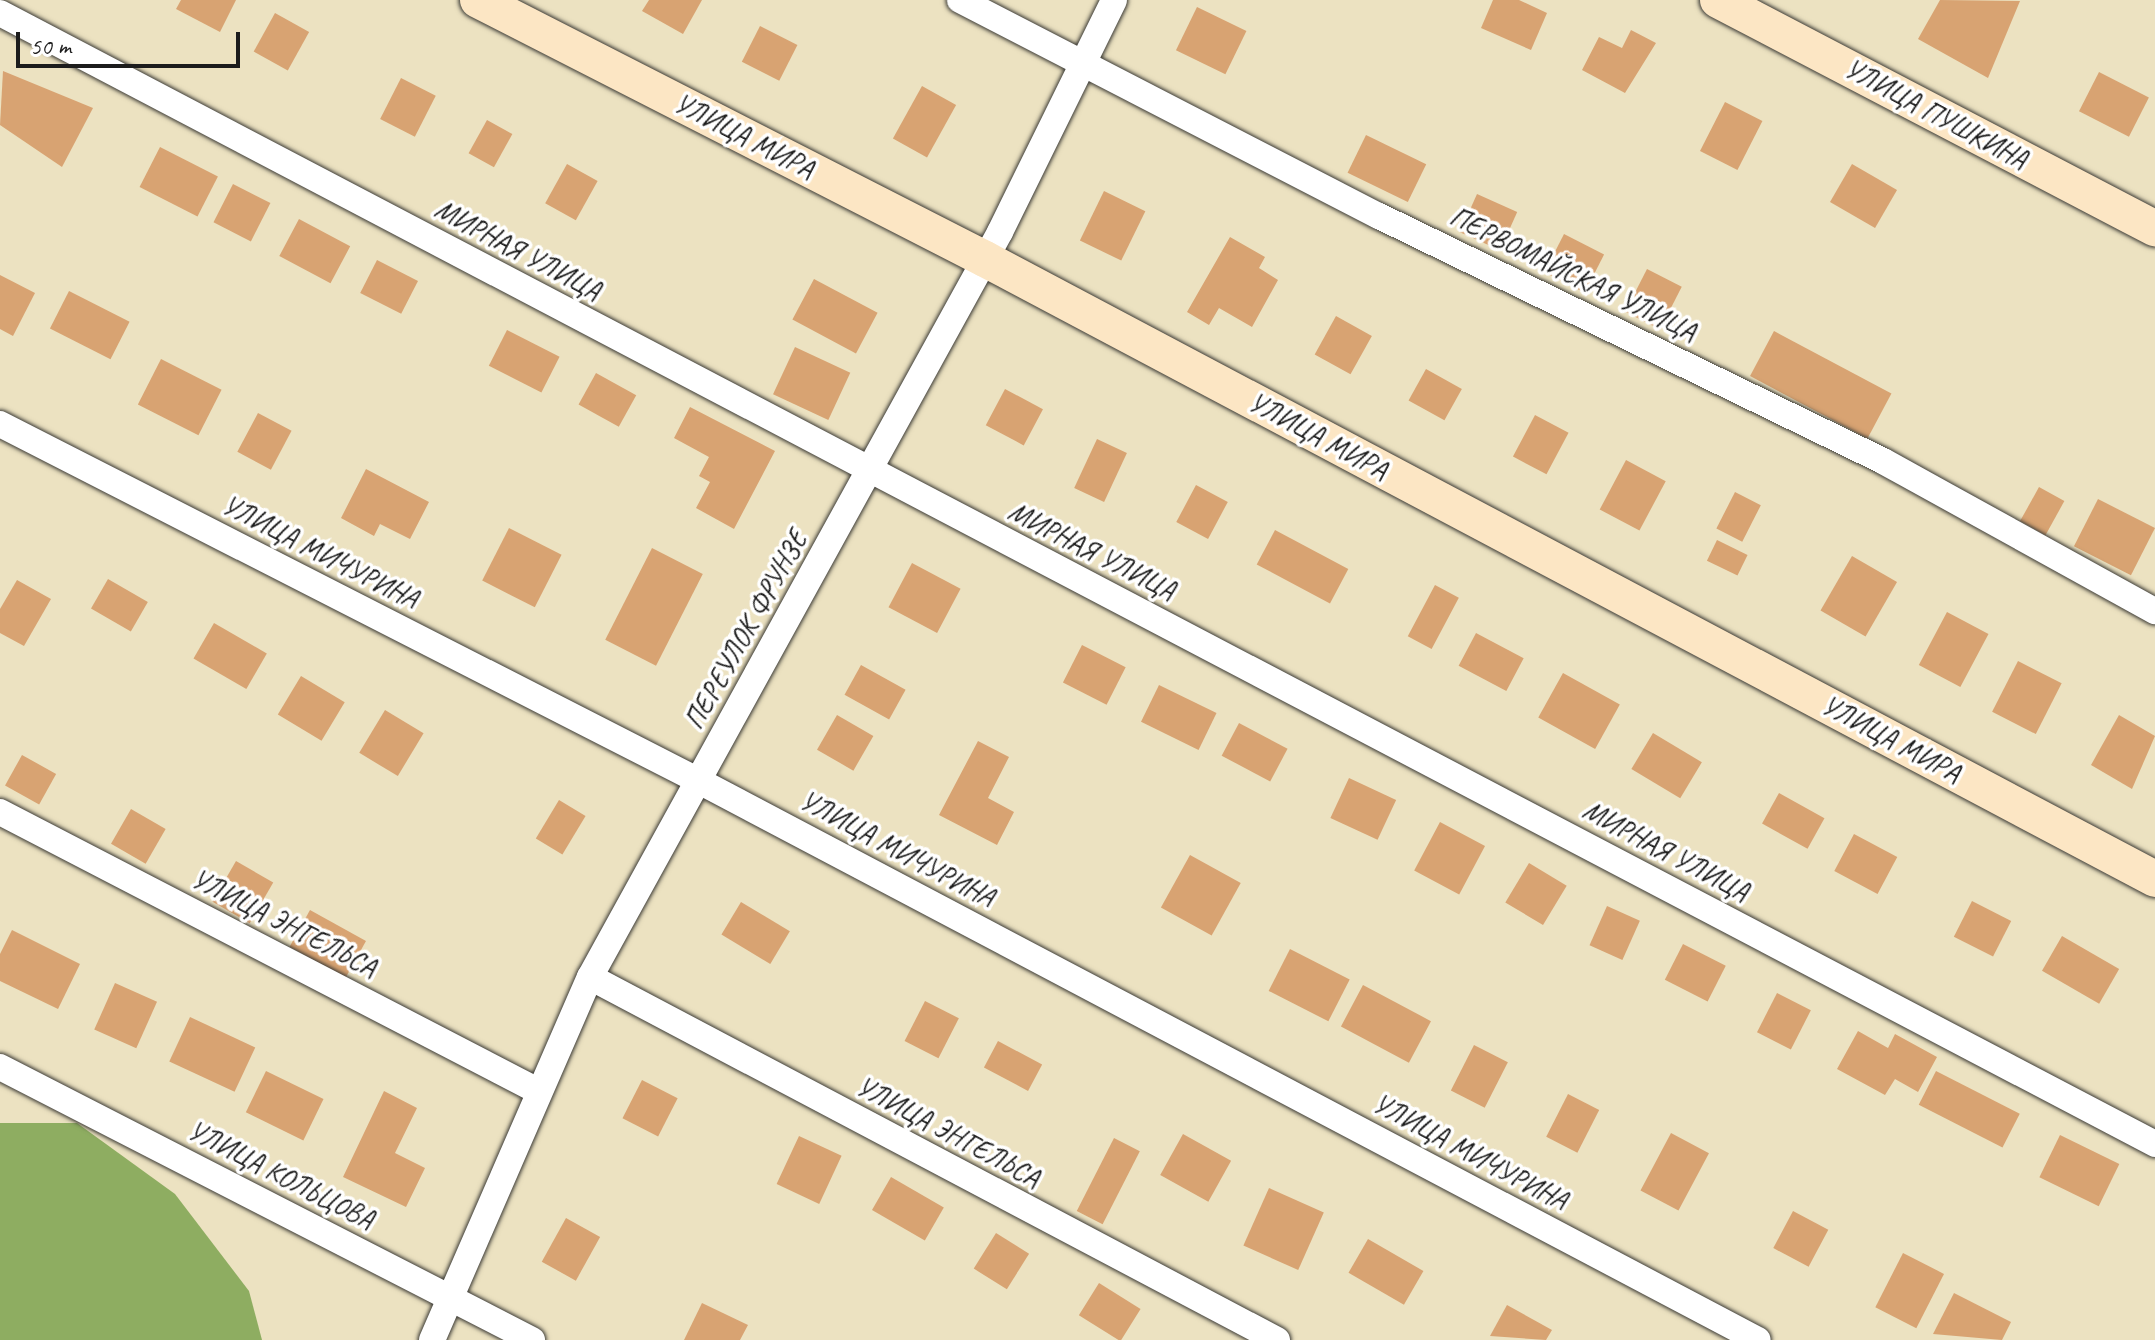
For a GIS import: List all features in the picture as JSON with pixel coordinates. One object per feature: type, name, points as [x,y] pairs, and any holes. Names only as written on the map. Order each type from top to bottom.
[{"type":"street","name":"УЛИЦА МИРА","points":[[478,0],[985,259],[2155,879]]},
{"type":"street","name":"ПЕРВОМАЙСКАЯ УЛИЦА","points":[[960,0],[1083,66],[1883,461],[2155,611]]},
{"type":"street","name":"ПЕРЕУЛОК ФРУНЗЕ","points":[[432,1340],[446,1296],[590,977],[985,259],[1114,0]]},
{"type":"street","name":"УЛИЦА ПУШКИНА","points":[[1718,0],[2155,228]]},
{"type":"street","name":"МИРНАЯ УЛИЦА","points":[[0,13],[870,473],[2155,1144]]},
{"type":"street","name":"УЛИЦА МИЧУРИНА","points":[[0,424],[699,781],[1758,1340]]},
{"type":"street","name":"УЛИЦА ЭНГЕЛЬСА","points":[[0,812],[538,1091]]},
{"type":"street","name":"УЛИЦА ЭНГЕЛЬСА","points":[[590,977],[1277,1340]]},
{"type":"street","name":"УЛИЦА КОЛЬЦОВА","points":[[0,1067],[532,1340]]},
{"type":"green space","points":[[0,1123],[77,1123],[175,1194],[249,1291],[262,1340],[0,1340]]},
{"type":"building","points":[[181,0],[236,0],[220,32],[176,9]]},
{"type":"building","points":[[649,0],[702,0],[683,34],[642,11]]},
{"type":"building","points":[[1493,0],[1519,0],[1547,13],[1531,50],[1481,28]]},
{"type":"building","points":[[1940,0],[2020,1],[1988,78],[1918,39]]},
{"type":"building","points":[[1197,7],[1246,31],[1225,74],[1176,50]]},
{"type":"building","points":[[275,13],[309,32],[288,70],[254,51]]},
{"type":"building","points":[[760,26],[797,45],[779,81],[742,62]]},
{"type":"building","points":[[1631,30],[1656,43],[1625,93],[1582,70],[1599,37],[1622,48]]},
{"type":"building","points":[[3,71],[93,108],[62,167],[0,125]]},
{"type":"building","points":[[2099,72],[2149,97],[2129,137],[2079,111]]},
{"type":"building","points":[[401,78],[436,96],[415,137],[380,119]]},
{"type":"building","points":[[922,86],[956,105],[927,157],[893,138]]},
{"type":"building","points":[[1725,102],[1762,121],[1737,170],[1700,151]]},
{"type":"building","points":[[487,120],[512,134],[494,167],[469,153]]},
{"type":"building","points":[[1366,135],[1426,164],[1408,202],[1348,173]]},
{"type":"building","points":[[160,147],[218,177],[197,217],[140,187]]},
{"type":"building","points":[[567,164],[598,181],[576,220],[545,203]]},
{"type":"building","points":[[1852,164],[1897,190],[1875,228],[1830,202]]},
{"type":"building","points":[[233,184],[270,203],[251,241],[213,222]]},
{"type":"building","points":[[1104,191],[1145,211],[1121,261],[1080,240]]},
{"type":"building","points":[[1477,194],[1517,212],[1500,250],[1460,232]]},
{"type":"building","points":[[299,219],[350,246],[330,283],[279,256]]},
{"type":"building","points":[[1564,234],[1604,254],[1585,293],[1544,272]]},
{"type":"building","points":[[1230,237],[1265,257],[1259,268],[1278,280],[1252,327],[1219,308],[1209,325],[1187,312]]},
{"type":"building","points":[[377,260],[418,281],[401,314],[360,293]]},
{"type":"building","points":[[1647,269],[1682,287],[1660,329],[1625,312]]},
{"type":"building","points":[[0,275],[35,293],[13,336],[0,329]]},
{"type":"building","points":[[814,279],[878,313],[856,353],[792,320]]},
{"type":"building","points":[[69,291],[130,322],[111,359],[50,328]]},
{"type":"building","points":[[1336,316],[1372,336],[1351,374],[1315,354]]},
{"type":"building","points":[[507,330],[560,357],[541,392],[489,366]]},
{"type":"building","points":[[1774,331],[1891,393],[1867,438],[1750,376]]},
{"type":"building","points":[[795,347],[850,373],[828,420],[773,394]]},
{"type":"building","points":[[161,359],[222,390],[198,435],[138,404]]},
{"type":"building","points":[[1426,369],[1462,389],[1444,420],[1409,400]]},
{"type":"building","points":[[596,373],[636,395],[619,427],[579,404]]},
{"type":"building","points":[[1005,389],[1043,409],[1024,445],[986,425]]},
{"type":"building","points":[[690,407],[775,451],[734,529],[696,508],[710,482],[699,476],[709,457],[674,438]]},
{"type":"building","points":[[258,413],[292,431],[271,470],[237,452]]},
{"type":"building","points":[[1535,415],[1569,433],[1546,474],[1513,456]]},
{"type":"building","points":[[1097,439],[1127,453],[1104,502],[1074,488]]},
{"type":"building","points":[[1626,460],[1666,481],[1639,531],[1600,509]]},
{"type":"building","points":[[366,469],[429,502],[410,539],[380,524],[374,536],[341,518]]},
{"type":"building","points":[[1196,485],[1228,502],[1208,539],[1176,522]]},
{"type":"building","points":[[2039,487],[2064,501],[2045,535],[2020,521]]},
{"type":"building","points":[[1735,492],[1761,505],[1742,542],[1716,529]]},
{"type":"building","points":[[2098,499],[2155,528],[2131,575],[2074,546]]},
{"type":"building","points":[[509,528],[562,555],[535,607],[482,581]]},
{"type":"building","points":[[1275,530],[1348,569],[1330,603],[1257,564]]},
{"type":"building","points":[[1717,540],[1748,555],[1737,576],[1707,561]]},
{"type":"building","points":[[652,548],[703,574],[656,666],[605,640]]},
{"type":"building","points":[[1852,556],[1897,582],[1866,637],[1820,611]]},
{"type":"building","points":[[912,563],[961,589],[937,633],[889,607]]},
{"type":"building","points":[[108,579],[148,602],[131,631],[91,608]]},
{"type":"building","points":[[17,580],[51,599],[24,646],[0,633],[0,609]]},
{"type":"building","points":[[1435,585],[1459,598],[1432,649],[1408,636]]},
{"type":"building","points":[[1947,612],[1988,634],[1960,687],[1919,665]]},
{"type":"building","points":[[214,623],[267,654],[246,689],[194,659]]},
{"type":"building","points":[[1476,633],[1524,658],[1506,691],[1459,666]]},
{"type":"building","points":[[1082,645],[1126,667],[1107,705],[1063,682]]},
{"type":"building","points":[[2018,661],[2062,683],[2036,734],[1992,712]]},
{"type":"building","points":[[861,665],[906,690],[889,719],[845,695]]},
{"type":"building","points":[[1563,673],[1620,705],[1595,749],[1538,718]]},
{"type":"building","points":[[301,676],[345,702],[322,741],[278,715]]},
{"type":"building","points":[[1159,685],[1217,713],[1199,750],[1141,722]]},
{"type":"building","points":[[385,710],[424,733],[398,776],[359,753]]},
{"type":"building","points":[[837,715],[873,736],[853,771],[817,750]]},
{"type":"building","points":[[2119,715],[2155,736],[2132,789],[2091,765]]},
{"type":"building","points":[[1239,723],[1288,749],[1270,781],[1222,756]]},
{"type":"building","points":[[1653,733],[1702,762],[1680,798],[1631,769]]},
{"type":"building","points":[[978,741],[1009,757],[988,798],[1014,812],[997,845],[939,815]]},
{"type":"building","points":[[22,755],[56,774],[39,805],[5,786]]},
{"type":"building","points":[[1349,778],[1396,800],[1378,840],[1330,818]]},
{"type":"building","points":[[1779,793],[1824,818],[1808,849],[1762,824]]},
{"type":"building","points":[[559,800],[586,816],[562,855],[536,839]]},
{"type":"building","points":[[131,809],[166,829],[146,864],[111,844]]},
{"type":"building","points":[[1440,822],[1485,846],[1459,895],[1414,871]]},
{"type":"building","points":[[1854,834],[1897,857],[1878,894],[1834,871]]},
{"type":"building","points":[[1190,855],[1241,883],[1212,936],[1161,907]]},
{"type":"building","points":[[236,861],[273,882],[250,923],[212,902]]},
{"type":"building","points":[[1529,863],[1567,886],[1543,925],[1505,902]]},
{"type":"building","points":[[1972,901],[2011,921],[1993,957],[1954,937]]},
{"type":"building","points":[[741,902],[790,931],[770,964],[721,935]]},
{"type":"building","points":[[1607,906],[1640,921],[1622,960],[1590,945]]},
{"type":"building","points":[[310,910],[366,941],[346,978],[290,947]]},
{"type":"building","points":[[12,930],[80,964],[58,1009],[0,981],[0,954]]},
{"type":"building","points":[[2062,936],[2119,969],[2099,1004],[2042,971]]},
{"type":"building","points":[[1683,944],[1726,966],[1708,1001],[1665,980]]},
{"type":"building","points":[[1290,949],[1350,979],[1328,1021],[1269,991]]},
{"type":"building","points":[[115,983],[157,1002],[136,1048],[94,1030]]},
{"type":"building","points":[[1363,985],[1431,1021],[1409,1063],[1341,1026]]},
{"type":"building","points":[[1777,993],[1811,1010],[1791,1049],[1757,1032]]},
{"type":"building","points":[[925,1001],[959,1018],[938,1058],[905,1041]]},
{"type":"building","points":[[190,1017],[255,1047],[235,1092],[169,1061]]},
{"type":"building","points":[[1858,1031],[1888,1048],[1895,1034],[1937,1057],[1918,1092],[1895,1079],[1885,1095],[1837,1069]]},
{"type":"building","points":[[998,1041],[1042,1064],[1028,1091],[984,1067]]},
{"type":"building","points":[[1474,1045],[1508,1062],[1485,1108],[1451,1090]]},
{"type":"building","points":[[266,1071],[324,1099],[303,1140],[246,1112]]},
{"type":"building","points":[[1936,1071],[2020,1114],[2003,1148],[1919,1105]]},
{"type":"building","points":[[642,1080],[678,1098],[658,1136],[622,1118]]},
{"type":"building","points":[[384,1091],[417,1108],[395,1153],[425,1168],[406,1207],[343,1177]]},
{"type":"building","points":[[1568,1094],[1599,1110],[1577,1153],[1546,1137]]},
{"type":"building","points":[[1671,1133],[1709,1153],[1678,1211],[1640,1190]]},
{"type":"building","points":[[1183,1134],[1231,1161],[1208,1202],[1160,1175]]},
{"type":"building","points":[[2060,1135],[2119,1164],[2099,1206],[2039,1177]]},
{"type":"building","points":[[799,1136],[842,1156],[819,1204],[777,1184]]},
{"type":"building","points":[[1114,1138],[1140,1151],[1103,1224],[1077,1211]]},
{"type":"building","points":[[891,1177],[944,1208],[925,1240],[872,1210]]},
{"type":"building","points":[[1269,1188],[1324,1212],[1298,1270],[1243,1246]]},
{"type":"building","points":[[1793,1211],[1828,1230],[1809,1267],[1773,1248]]},
{"type":"building","points":[[566,1218],[600,1237],[576,1281],[542,1262]]},
{"type":"building","points":[[996,1233],[1029,1254],[1007,1289],[974,1269]]},
{"type":"building","points":[[1368,1239],[1423,1271],[1404,1305],[1348,1273]]},
{"type":"building","points":[[1903,1253],[1944,1274],[1916,1328],[1875,1307]]},
{"type":"building","points":[[1099,1283],[1141,1309],[1121,1340],[1079,1315]]},
{"type":"building","points":[[1954,1293],[2011,1322],[2002,1340],[1933,1334]]},
{"type":"building","points":[[702,1303],[748,1325],[740,1340],[684,1340]]},
{"type":"building","points":[[1507,1305],[1552,1330],[1546,1340],[1490,1336]]}]
